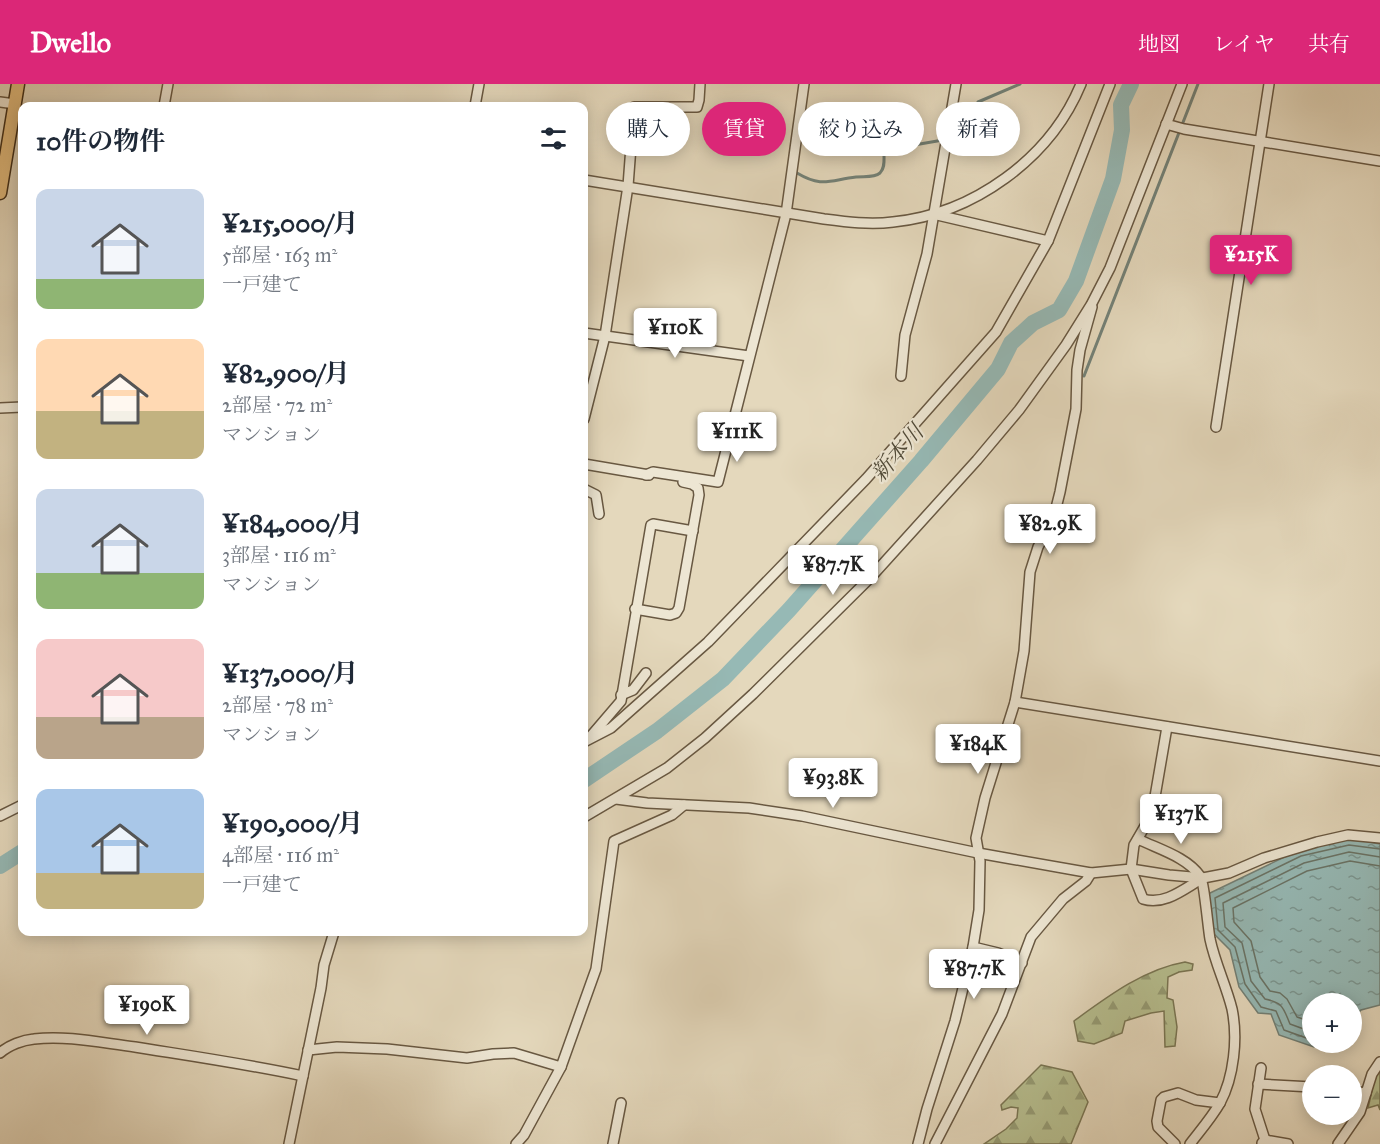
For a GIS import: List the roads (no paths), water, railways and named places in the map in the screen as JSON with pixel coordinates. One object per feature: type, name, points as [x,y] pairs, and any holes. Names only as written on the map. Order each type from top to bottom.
[{"type":"main road","points":[[0,192],[17,110],[18,84]]},
{"type":"street","points":[[166,102],[168,84]]},
{"type":"street","points":[[476,102],[479,84]]},
{"type":"street","points":[[588,403],[605,336],[628,186],[634,107],[697,107],[700,84]]},
{"type":"street","points":[[646,475],[653,472],[718,482],[748,356],[786,214],[804,84]]},
{"type":"street","points":[[901,376],[904,335],[927,254],[956,84]]},
{"type":"street","points":[[588,181],[786,214],[860,224],[894,222],[933,214],[977,198],[1012,174],[1050,136],[1081,84]]},
{"type":"street","points":[[588,740],[611,728],[708,642],[866,479],[996,332],[1048,241],[1110,84]]},
{"type":"street","points":[[588,815],[667,768],[705,738],[770,678],[872,576],[1019,410],[1040,383],[1091,305],[1110,268],[1182,84]]},
{"type":"street","points":[[1215,427],[1269,84]]},
{"type":"street","points":[[0,102],[17,110]]},
{"type":"street","points":[[1166,124],[1184,129],[1380,161]]},
{"type":"street","points":[[933,214],[1048,241]]},
{"type":"street","points":[[918,1144],[955,1021],[973,947],[979,910],[980,861],[976,838],[985,798],[1015,702],[1024,651],[1030,572],[1038,547],[1054,516],[1060,492],[1076,409],[1080,350],[1092,310],[1091,305]]},
{"type":"street","points":[[588,334],[748,356]]},
{"type":"street","points":[[0,408],[18,407]]},
{"type":"street","points":[[588,465],[692,483],[698,488],[698,504],[679,608],[676,613],[670,615],[635,609]]},
{"type":"street","points":[[588,491],[596,495],[599,514]]},
{"type":"street","points":[[588,740],[615,710],[621,695],[651,525],[693,531]]},
{"type":"street","points":[[621,695],[633,690],[646,673]]},
{"type":"street","points":[[1015,702],[1380,761]]},
{"type":"street","points":[[1167,727],[1152,814],[1134,845],[1131,869],[1143,899],[1151,901],[1178,894],[1203,878]]},
{"type":"street","points":[[616,799],[684,806],[749,808],[791,814],[978,853],[1091,873],[1131,869],[1203,878],[1229,873],[1264,858],[1348,834],[1380,838]]},
{"type":"street","points":[[516,1144],[524,1135],[561,1067],[598,960],[614,841],[672,815],[684,806]]},
{"type":"street","points":[[0,816],[18,808]]},
{"type":"street","points":[[1138,839],[1180,859],[1193,867],[1203,878],[1205,914],[1214,959],[1232,1008],[1234,1030],[1231,1072],[1220,1103],[1190,1144]]},
{"type":"street","points":[[935,1144],[1002,1014],[1030,937],[1063,899],[1086,881],[1091,873]]},
{"type":"street","points":[[289,1144],[324,965],[333,936]]},
{"type":"street","points":[[973,947],[998,953],[1022,963]]},
{"type":"street","points":[[0,1053],[4,1049],[32,1039],[86,1040],[303,1076]]},
{"type":"street","points":[[309,1050],[337,1047],[407,1051],[467,1058],[514,1053],[561,1067]]},
{"type":"street","points":[[1338,1144],[1360,1112],[1372,1074],[1380,1062]]},
{"type":"street","points":[[1261,1068],[1255,1109],[1263,1142],[1288,1144]]},
{"type":"street","points":[[1258,1084],[1302,1086]]},
{"type":"street","points":[[1362,1092],[1366,1093]]},
{"type":"street","points":[[1175,1144],[1158,1127],[1161,1100],[1164,1097],[1178,1093],[1196,1100],[1220,1103]]},
{"type":"street","points":[[613,1144],[621,1103]]},
{"type":"water","points":[[1349,838],[1380,844],[1380,1005],[1362,1010],[1362,993],[1302,993],[1302,1043],[1279,1035],[1271,1014],[1258,1013],[1239,987],[1230,950],[1213,933],[1208,894],[1299,850]]},
{"type":"waterway","points":[[978,102],[1020,84]]},
{"type":"waterway","name":"新本川","points":[[588,777],[657,731],[723,679],[789,610],[921,461],[998,369],[1011,343],[1033,323],[1059,310],[1076,281],[1113,179],[1122,130],[1121,105],[1131,84]]},
{"type":"waterway","points":[[1084,376],[1198,84]]},
{"type":"waterway","points":[[797,173],[820,182],[875,176],[882,171],[884,155],[891,149],[936,141]]},
{"type":"waterway","name":"新本川","points":[[0,866],[18,855]]}]
